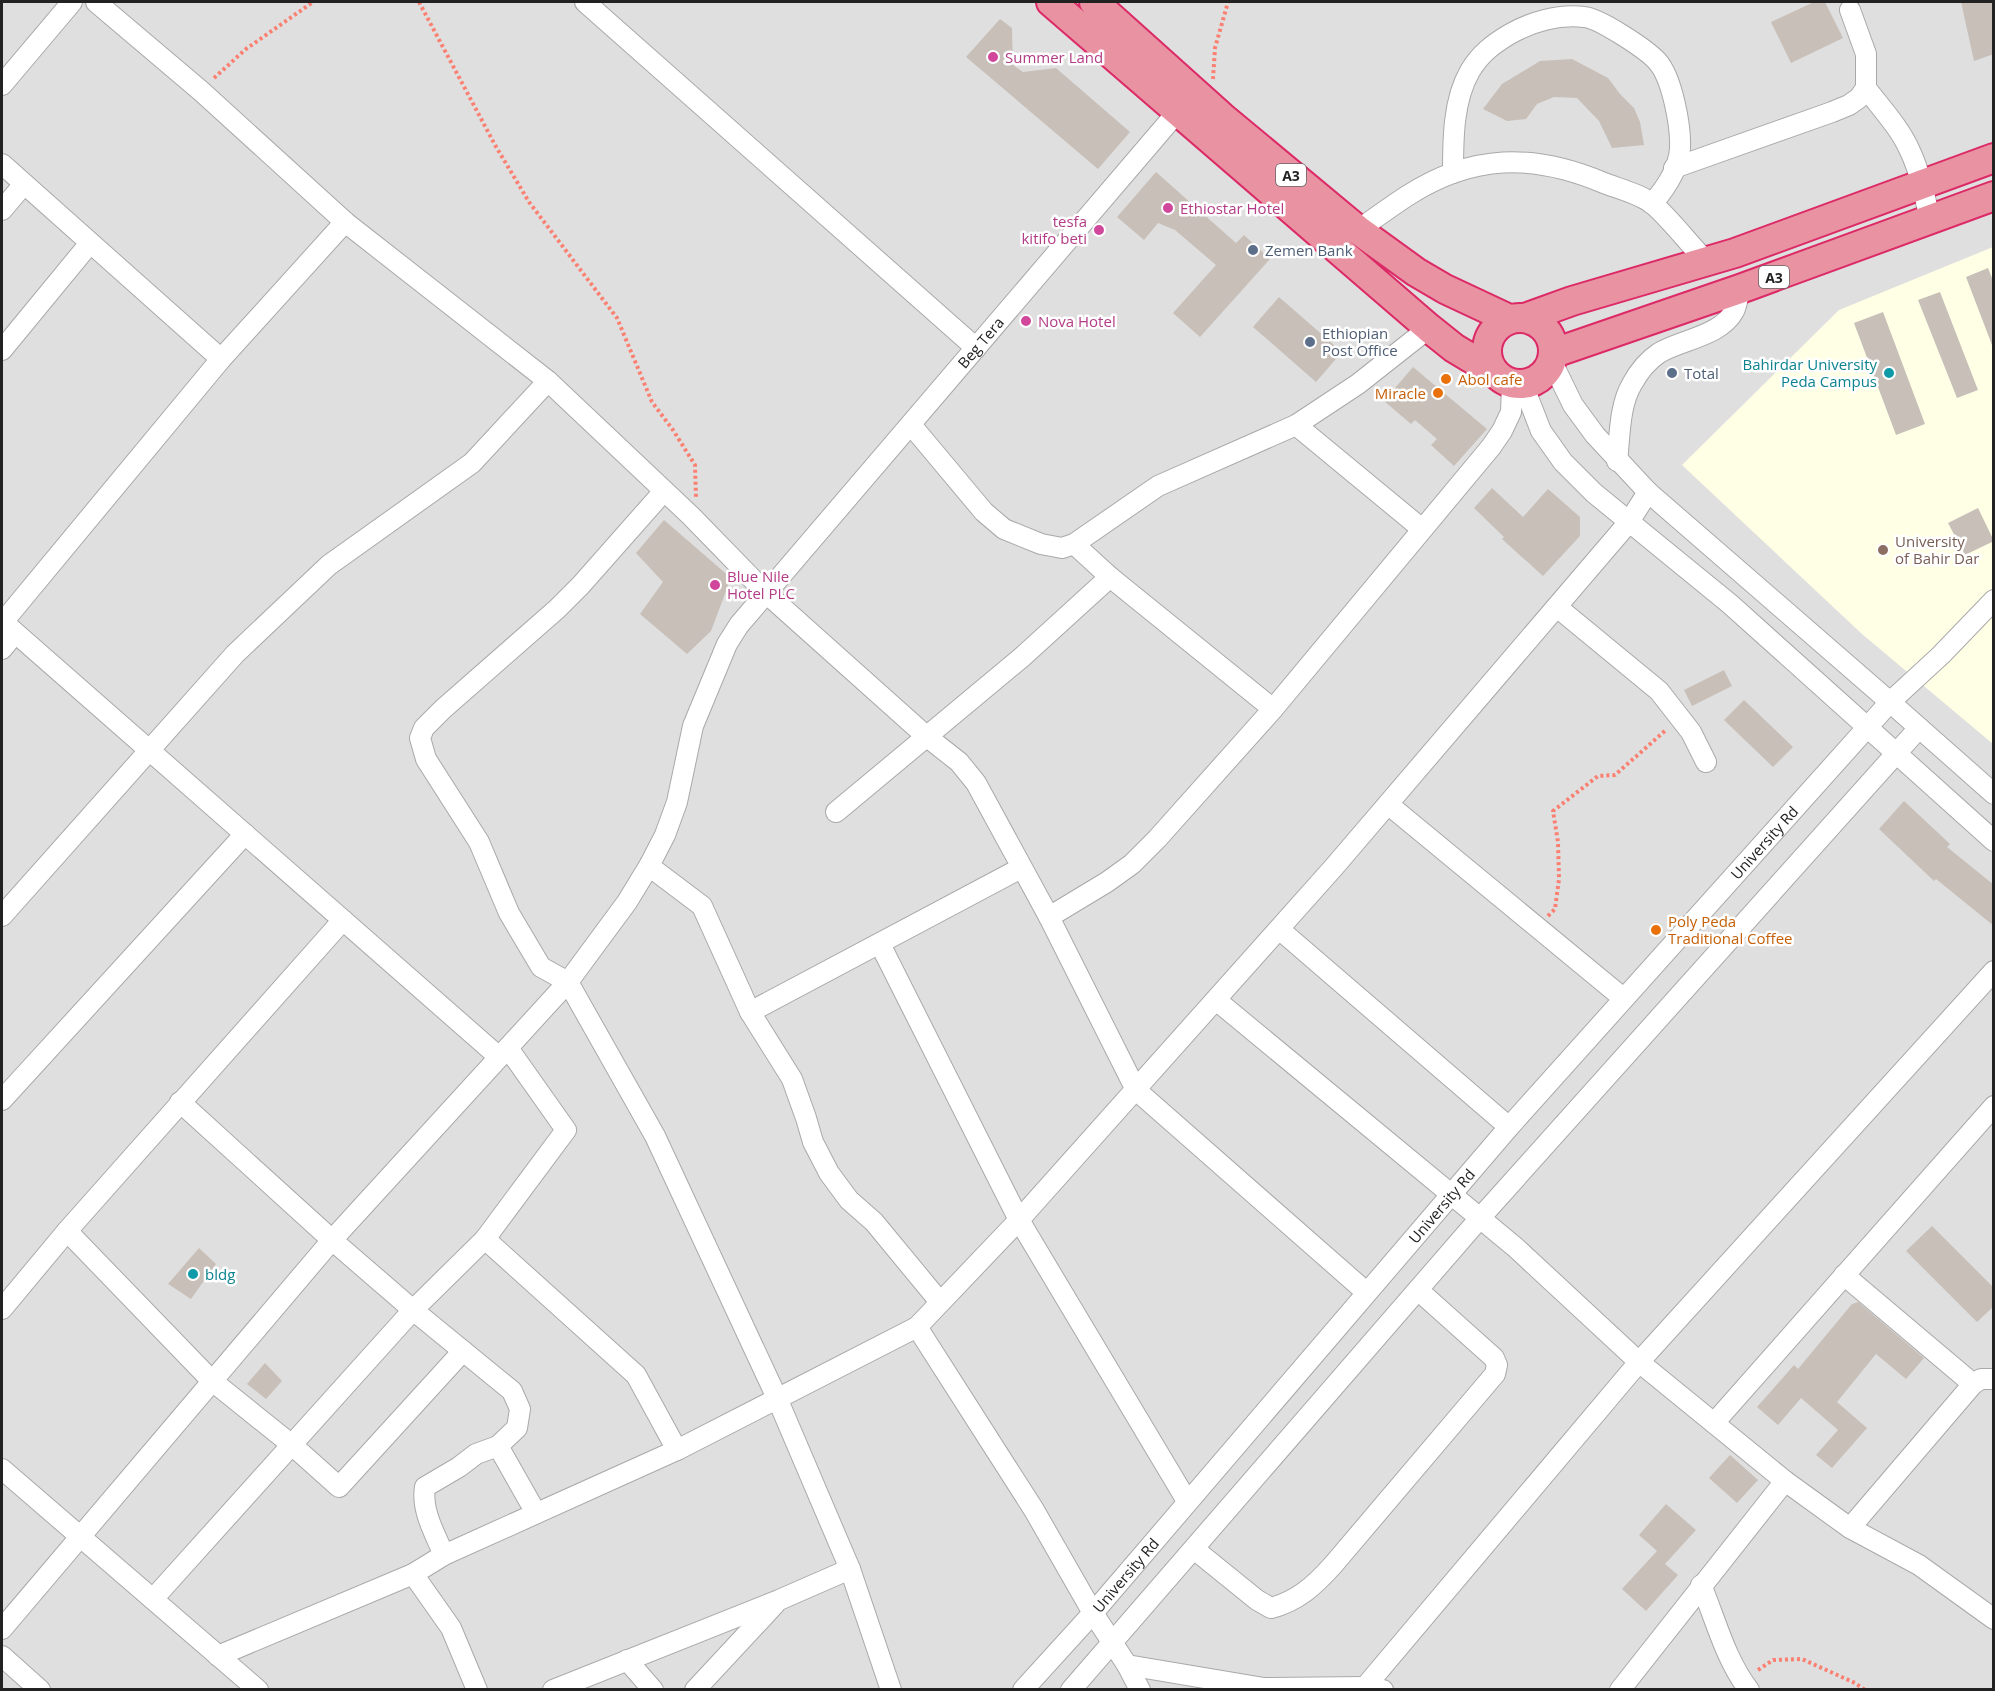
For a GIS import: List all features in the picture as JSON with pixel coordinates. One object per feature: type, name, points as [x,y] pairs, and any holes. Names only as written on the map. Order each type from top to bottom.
[{"type":"highway","name":"A3","points":[[1051,2],[1187,101],[1222,117],[1358,230],[1426,277],[1517,318],[1536,322],[1546,330],[1552,340],[1553,358],[1540,378],[1510,380],[1454,348],[1429,328],[1187,101],[1094,2]]},
{"type":"highway","name":"A3","points":[[1510,380],[1488,361],[1486,348],[1490,336],[1498,325],[1707,262],[1994,158]]},
{"type":"highway","name":"A3","points":[[1553,358],[1994,196]]},
{"type":"street","points":[[2,85],[72,2]]},
{"type":"street","points":[[96,2],[201,91],[345,222],[548,381],[691,516],[766,593],[926,736],[959,762],[968,772],[1049,917],[1136,1090],[1366,1292]]},
{"type":"street","points":[[585,2],[976,348]]},
{"type":"street","points":[[1850,10],[1866,54],[1866,88],[1910,150],[1922,184],[1930,219]]},
{"type":"street","points":[[1453,173],[1453,141],[1458,102],[1469,71],[1487,48],[1524,26],[1555,18],[1586,17],[1632,40],[1659,62],[1670,84],[1677,116],[1680,148],[1664,189],[1652,204]]},
{"type":"street","points":[[1674,168],[1833,112],[1849,105],[1866,88]]},
{"type":"street","name":"Beg Tera","points":[[2,1629],[332,1240],[568,982],[627,902],[665,835],[678,802],[693,726],[727,644],[739,626],[1187,101]]},
{"type":"street","points":[[1358,230],[1408,195],[1453,173],[1500,161],[1541,164],[1588,176],[1652,204],[1707,262]]},
{"type":"street","points":[[2,164],[221,359]]},
{"type":"street","points":[[2,210],[24,184]]},
{"type":"street","points":[[2,649],[7,625],[221,359],[345,222]]},
{"type":"street","points":[[2,350],[90,243]]},
{"type":"street","points":[[1617,461],[1628,392],[1642,369],[1660,353],[1697,338],[1724,323],[1734,311],[1740,289]]},
{"type":"street","points":[[912,426],[984,512],[1004,529],[1041,544],[1062,548],[1074,544],[1158,486],[1296,425],[1358,384],[1429,328]]},
{"type":"street","points":[[1553,358],[1573,405],[1594,435],[1648,492],[1994,794]]},
{"type":"street","points":[[1510,380],[1563,462],[1594,493],[1730,604],[1994,840]]},
{"type":"street","points":[[1049,917],[1132,864],[1273,709],[1502,431],[1511,412],[1510,380]]},
{"type":"street","points":[[2,916],[235,654],[329,565],[472,463],[548,381]]},
{"type":"street","points":[[1296,425],[1422,529]]},
{"type":"street","points":[[664,491],[581,585],[557,609],[443,709],[424,729],[420,738],[426,759],[479,842],[509,913],[541,967],[568,982],[655,1136],[777,1398],[850,1569],[891,1689]]},
{"type":"street","points":[[218,1656],[413,1574],[444,1556],[677,1449],[917,1327],[1019,1220],[1389,805],[1629,522],[1648,492]]},
{"type":"street","points":[[1074,544],[1110,577],[1273,709]]},
{"type":"street","points":[[836,812],[1021,658],[1110,577]]},
{"type":"street","name":"University Rd","points":[[1023,1689],[1093,1613],[1509,1126],[1623,998],[1890,702],[1992,606]]},
{"type":"street","points":[[1557,608],[1659,692],[1691,732],[1706,762]]},
{"type":"street","points":[[7,625],[343,920],[503,1053],[566,1130],[485,1239],[413,1310],[153,1599]]},
{"type":"street","points":[[1071,1689],[1480,1218],[1919,728]]},
{"type":"street","points":[[1389,805],[1623,998]]},
{"type":"street","points":[[2,1100],[245,834]]},
{"type":"street","points":[[649,866],[702,906],[750,1012],[792,1079],[807,1118],[813,1142],[829,1173],[849,1200],[874,1222],[940,1302]]},
{"type":"street","points":[[750,1012],[1021,868]]},
{"type":"street","points":[[2,1310],[67,1231],[343,920]]},
{"type":"street","points":[[1279,929],[1509,1126]]},
{"type":"street","points":[[880,944],[1019,1220],[1187,1502]]},
{"type":"street","points":[[1127,1665],[1264,1689],[1374,1688],[1640,1362],[1994,970]]},
{"type":"street","points":[[1216,1000],[1515,1247],[1640,1362],[1785,1481],[1850,1528],[1919,1565],[1994,1620]]},
{"type":"street","points":[[180,1102],[332,1240],[512,1391],[520,1408],[517,1428],[498,1446],[476,1454],[426,1487],[425,1508],[444,1556]]},
{"type":"street","points":[[1714,1423],[1994,1106]]},
{"type":"street","points":[[67,1231],[212,1380],[292,1445],[339,1487],[463,1351]]},
{"type":"street","points":[[485,1239],[636,1375],[677,1449]]},
{"type":"street","points":[[1844,1275],[1973,1384]]},
{"type":"street","points":[[1194,1549],[1257,1600],[1271,1608],[1287,1604],[1312,1588],[1334,1565],[1495,1374],[1497,1365],[1494,1359],[1418,1290]]},
{"type":"street","points":[[917,1327],[1034,1510],[1140,1689]]},
{"type":"street","points":[[1850,1528],[1973,1384],[1981,1379],[1994,1380]]},
{"type":"street","points":[[498,1446],[536,1513]]},
{"type":"street","points":[[2,1469],[258,1689]]},
{"type":"street","points":[[1620,1689],[1785,1481]]},
{"type":"street","points":[[553,1689],[779,1600],[850,1569]]},
{"type":"street","points":[[413,1574],[451,1628],[477,1689]]},
{"type":"street","points":[[1701,1585],[1724,1647],[1745,1685]]},
{"type":"street","points":[[695,1689],[779,1600]]},
{"type":"street","points":[[2,1656],[39,1689]]},
{"type":"street","points":[[627,1660],[653,1689]]},
{"type":"path","points":[[201,91],[246,49],[313,2]]},
{"type":"path","points":[[419,2],[495,145],[529,201],[617,318],[652,402],[695,465],[698,495],[691,516]]},
{"type":"path","points":[[1222,117],[1213,79],[1215,48],[1228,2]]},
{"type":"path","points":[[1537,927],[1555,909],[1559,879],[1558,842],[1553,811],[1598,776],[1615,775],[1680,718]]},
{"type":"path","points":[[1745,1685],[1773,1660],[1802,1659],[1865,1689]]},
{"type":"shaded area","points":[[2,2],[1993,2],[1993,1689],[2,1689]]},
{"type":"shaded area","name":"University of Bahir Dar","points":[[1993,247],[1993,744],[1862,634],[1682,465],[1839,310]]},
{"type":"building","points":[[1814,2],[1825,2],[1843,38],[1791,63],[1771,22]]},
{"type":"building","points":[[1961,2],[1994,2],[1994,54],[1974,61]]},
{"type":"building","points":[[1000,19],[1012,28],[1013,65],[1023,72],[1056,68],[1130,132],[1098,169],[966,57]]},
{"type":"building","points":[[1572,59],[1608,78],[1634,108],[1640,122],[1644,145],[1612,148],[1599,121],[1577,98],[1554,97],[1537,104],[1526,119],[1507,121],[1483,109],[1502,84],[1540,61]]},
{"type":"building","points":[[1156,172],[1236,243],[1244,235],[1270,259],[1200,337],[1173,313],[1216,265],[1175,230],[1158,223],[1144,240],[1117,217]]},
{"type":"building","points":[[1988,268],[1994,283],[1992,345],[1966,277]]},
{"type":"building","points":[[1940,292],[1978,390],[1957,398],[1918,300]]},
{"type":"building","points":[[1279,297],[1342,352],[1316,382],[1253,327]]},
{"type":"building","name":"Bahirdar University Peda Campus","points":[[1883,312],[1925,424],[1896,435],[1854,323]]},
{"type":"building","points":[[1413,367],[1487,429],[1454,466],[1431,445],[1437,439],[1415,420],[1411,424],[1384,401]]},
{"type":"building","points":[[1492,488],[1523,517],[1548,489],[1580,517],[1580,536],[1543,576],[1502,539],[1504,537],[1474,508]]},
{"type":"building","points":[[1978,508],[1994,541],[1965,555],[1948,523]]},
{"type":"building","points":[[664,520],[731,578],[711,631],[687,654],[640,614],[663,582],[636,553]]},
{"type":"building","points":[[1724,670],[1732,686],[1692,706],[1684,690]]},
{"type":"building","points":[[1744,700],[1793,747],[1773,767],[1724,720]]},
{"type":"building","points":[[1904,801],[1950,844],[1947,847],[1994,885],[1994,926],[1936,879],[1934,881],[1879,829]]},
{"type":"building","points":[[1932,1226],[1994,1288],[1994,1306],[1977,1322],[1906,1251]]},
{"type":"building","name":"bldg","points":[[199,1248],[216,1264],[191,1299],[168,1284]]},
{"type":"building","points":[[1858,1302],[1924,1358],[1906,1379],[1876,1354],[1837,1402],[1867,1428],[1832,1468],[1816,1455],[1838,1430],[1801,1398],[1778,1425],[1757,1407],[1794,1365],[1798,1369],[1852,1304]]},
{"type":"building","points":[[265,1363],[282,1381],[266,1399],[247,1384]]},
{"type":"building","points":[[1730,1455],[1758,1480],[1737,1503],[1709,1478]]},
{"type":"building","points":[[1666,1504],[1696,1530],[1665,1564],[1678,1575],[1646,1611],[1622,1589],[1657,1551],[1639,1535]]},
{"type":"place","name":"Summer Land","points":[[993,57]]},
{"type":"place","name":"Ethiostar Hotel","points":[[1168,208]]},
{"type":"place","name":"tesfa kitifo beti","points":[[1099,230]]},
{"type":"place","name":"Zemen Bank","points":[[1253,250]]},
{"type":"place","name":"Nova Hotel","points":[[1026,321]]},
{"type":"place","name":"Ethiopian Post Office","points":[[1310,342]]},
{"type":"place","name":"Total","points":[[1672,373]]},
{"type":"place","name":"Bahirdar University Peda Campus","points":[[1889,373]]},
{"type":"place","name":"Abol cafe","points":[[1446,379]]},
{"type":"place","name":"Miracle","points":[[1438,393]]},
{"type":"place","name":"University of Bahir Dar","points":[[1883,550]]},
{"type":"place","name":"Blue Nile Hotel PLC","points":[[715,585]]},
{"type":"place","name":"Poly Peda Traditional Coffee","points":[[1656,930]]},
{"type":"place","name":"bldg","points":[[193,1274]]}]
